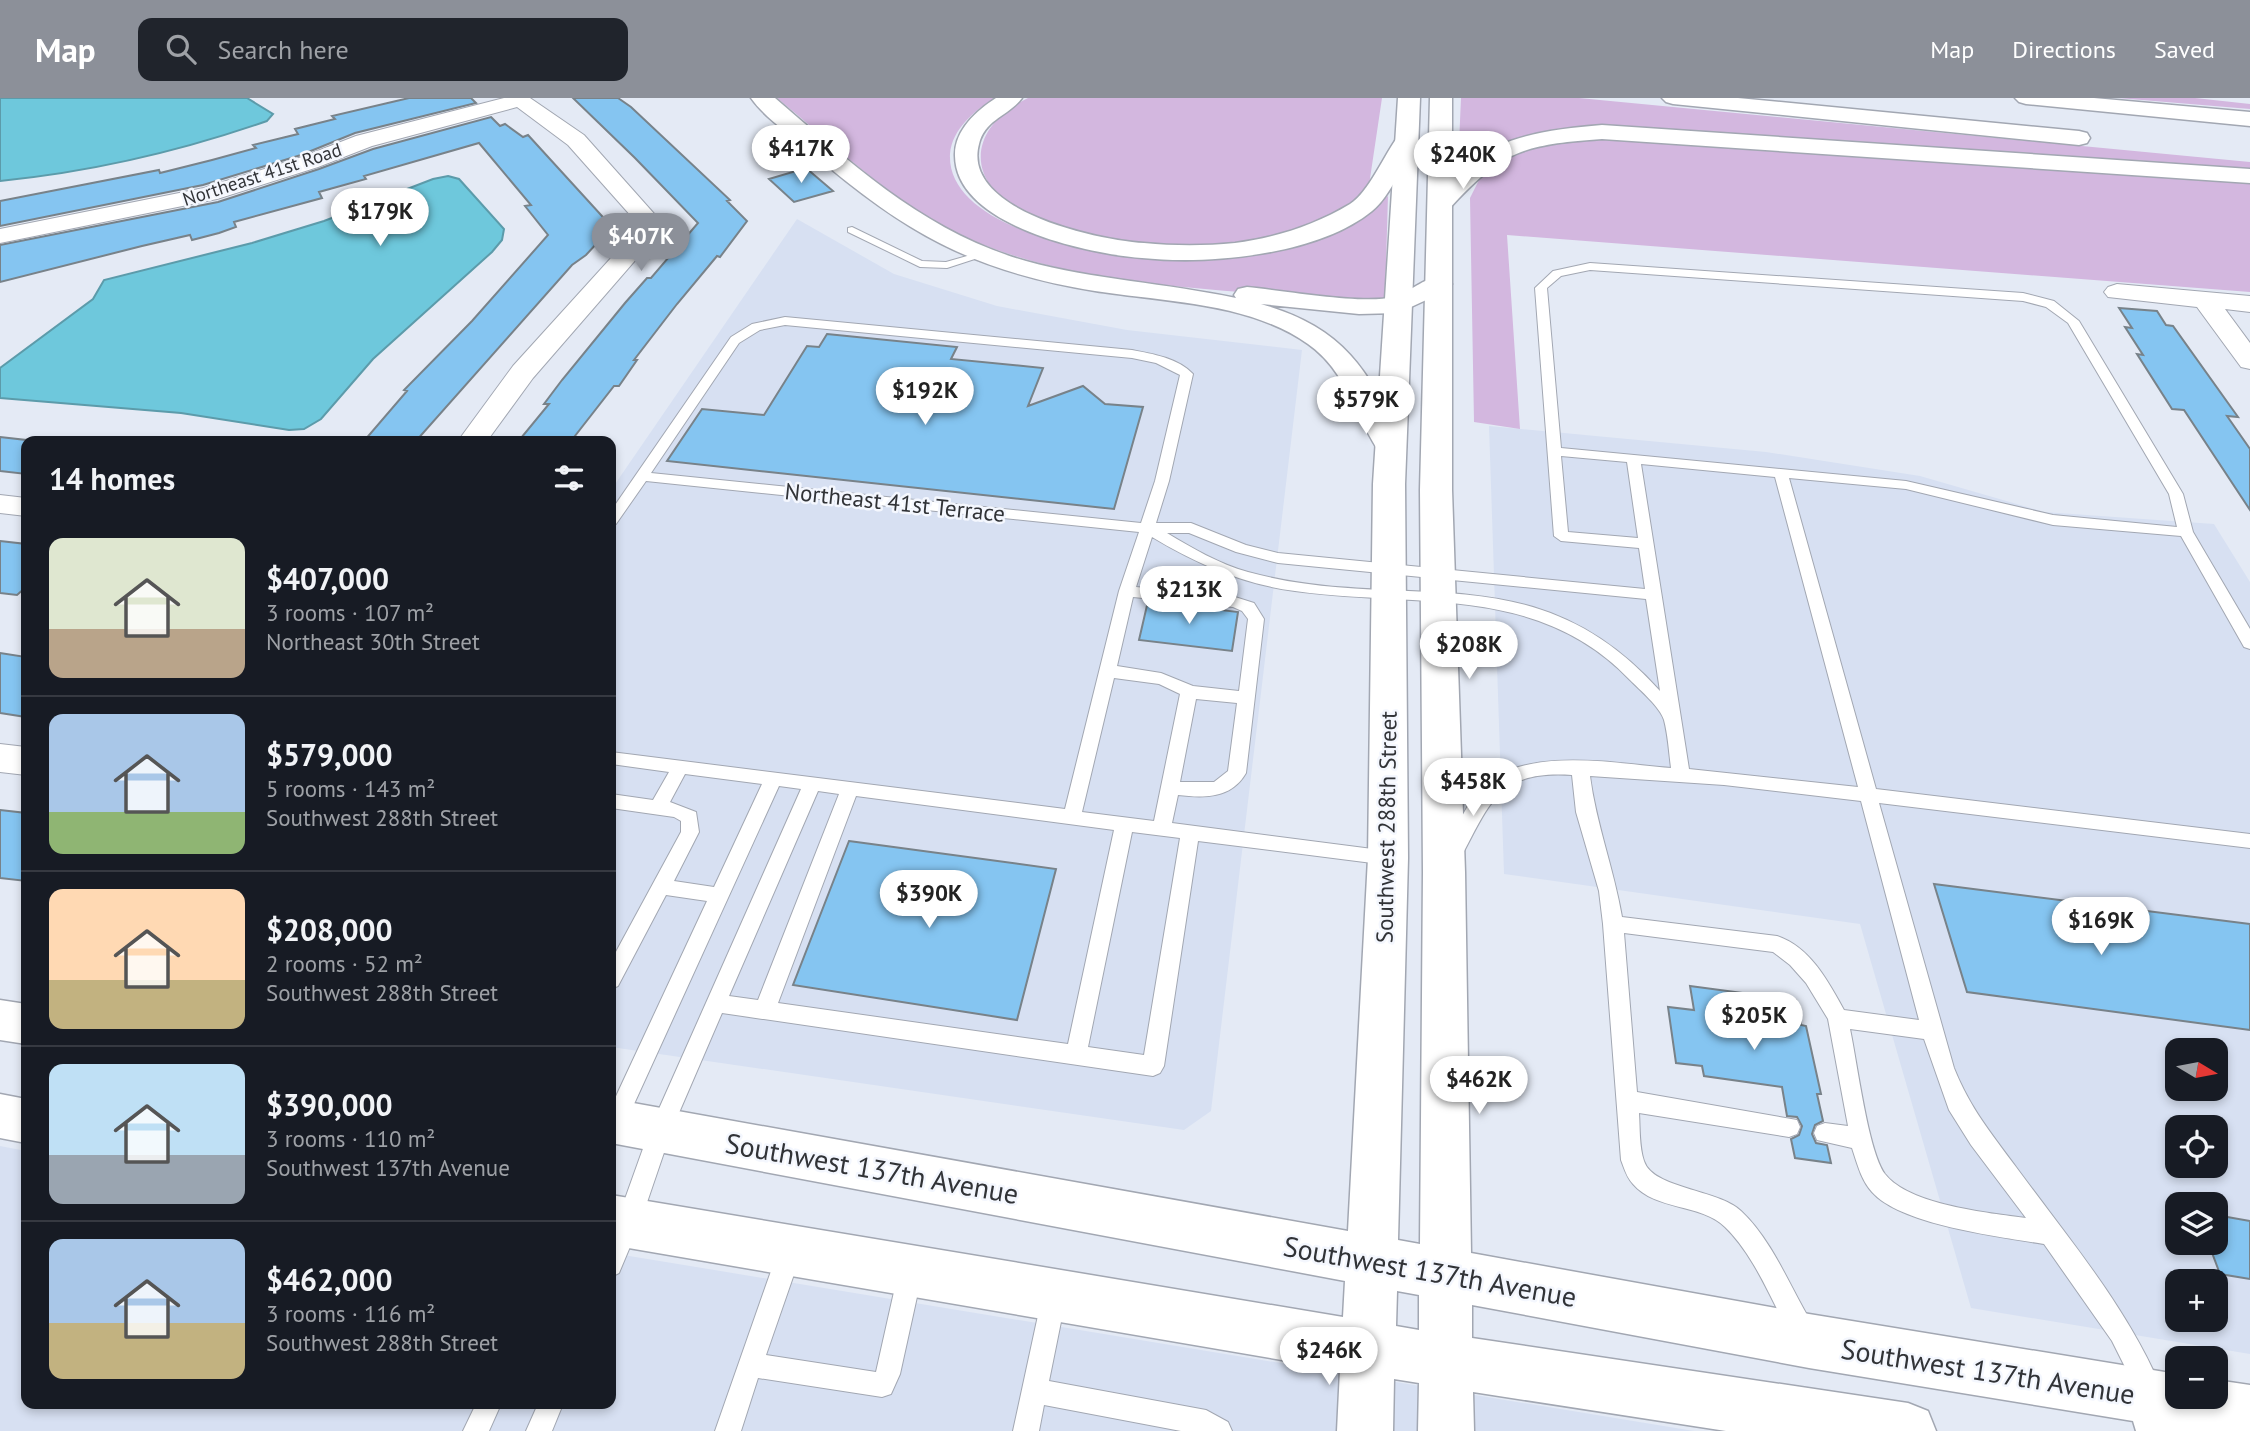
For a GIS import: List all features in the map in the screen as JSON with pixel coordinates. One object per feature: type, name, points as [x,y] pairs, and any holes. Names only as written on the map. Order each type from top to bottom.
[{"type":"main road","points":[[762,98],[881,200],[912,221],[981,255],[1071,278],[1171,292],[1267,314],[1318,341],[1336,354],[1361,387],[1391,447]]},
{"type":"main road","points":[[1011,98],[985,116],[973,130],[966,146],[970,177],[983,194],[996,206],[1033,226],[1058,235],[1149,251],[1183,252],[1262,246],[1317,231],[1361,209],[1374,196],[1407,140]]},
{"type":"main road","name":"Southwest 288th Street","points":[[1365,1431],[1388,858],[1391,447],[1409,98]]},
{"type":"main road","points":[[1441,98],[1436,490],[1444,872],[1447,1431]]},
{"type":"main road","points":[[1673,98],[2102,141]]},
{"type":"main road","points":[[2026,98],[2250,119]]},
{"type":"main road","points":[[2216,98],[2250,102]]},
{"type":"main road","points":[[1440,205],[1476,167],[1499,153],[1549,138],[1602,132],[2250,176]]},
{"type":"main road","points":[[1171,292],[1230,293],[1359,306],[1398,305],[1439,284]]},
{"type":"main road","points":[[0,1020],[21,1023]]},
{"type":"main road","points":[[0,1116],[21,1120]]},
{"type":"main road","name":"Southwest 137th Avenue","points":[[624,1126],[1809,1341],[2159,1414],[2250,1413]]},
{"type":"main road","points":[[617,1236],[790,1251],[1849,1426],[1908,1431]]},
{"type":"street","name":"Northeast 41st Road","points":[[0,236],[209,194],[310,162],[364,141],[518,99]]},
{"type":"street","points":[[476,436],[523,372],[653,226],[576,140],[518,99]]},
{"type":"street","points":[[2118,292],[2250,304]]},
{"type":"street","points":[[2205,300],[2250,361]]},
{"type":"street","points":[[0,504],[21,506]]},
{"type":"street","points":[[0,758],[21,760]]},
{"type":"lane","points":[[852,230],[920,264],[947,265],[981,255]]},
{"type":"lane","points":[[1646,544],[1561,536],[1541,288],[1546,280],[1556,273],[1583,267],[1625,268],[2023,298],[2050,304],[2073,321],[2176,494],[2186,532],[2250,643]]},
{"type":"lane","points":[[616,514],[736,340],[756,327],[785,321],[1132,354],[1159,358],[1187,374],[1162,481],[1127,591],[1072,817]]},
{"type":"lane","points":[[1553,451],[1906,485],[2053,520],[2186,532]]},
{"type":"lane","points":[[1633,459],[1681,776]]},
{"type":"lane","points":[[1781,473],[1931,1031],[1957,1103],[1979,1138],[2052,1234],[2121,1332],[2159,1414]]},
{"type":"lane","name":"Northeast 41st Terrace","points":[[642,475],[1148,528],[1191,528],[1241,549],[1278,558],[1389,580],[1439,584]]},
{"type":"lane","name":"Northeast 41st Terrace","points":[[1148,528],[1202,559],[1250,577],[1317,587],[1389,580],[1439,584]]},
{"type":"lane","points":[[1439,584],[1654,595]]},
{"type":"lane","points":[[1439,584],[1537,612],[1570,627],[1604,648],[1630,669],[1673,718]]},
{"type":"lane","points":[[1127,591],[1235,602],[1248,607],[1254,613],[1257,627],[1240,764],[1233,780],[1225,787],[1212,790],[1170,787]]},
{"type":"lane","points":[[1107,671],[1178,683],[1189,692],[1248,698]]},
{"type":"lane","points":[[1162,828],[1189,692]]},
{"type":"lane","points":[[616,759],[1388,858]]},
{"type":"lane","points":[[658,807],[681,766]]},
{"type":"lane","points":[[1444,872],[1485,795],[1506,778],[1537,769],[1724,778],[2250,841]]},
{"type":"lane","points":[[1580,769],[1587,820],[1608,891],[1613,924],[1632,1160],[1641,1177],[1659,1190],[1713,1207],[1732,1218],[1749,1240],[1809,1341]]},
{"type":"lane","points":[[617,1236],[624,1126],[718,895],[773,779]]},
{"type":"lane","points":[[624,1126],[716,1003],[812,783]]},
{"type":"lane","points":[[765,1009],[850,788]]},
{"type":"lane","points":[[616,803],[677,810],[690,817],[690,832],[616,971]]},
{"type":"lane","points":[[1076,1055],[1125,824]]},
{"type":"lane","points":[[716,1003],[1153,1066],[1190,832]]},
{"type":"lane","points":[[661,887],[718,895]]},
{"type":"lane","points":[[1613,924],[1777,944],[1794,954],[1810,970],[1838,1018],[1861,1139],[1869,1168],[1883,1187],[1903,1200],[1975,1220],[2052,1234]]},
{"type":"lane","points":[[1838,1018],[1931,1031]]},
{"type":"lane","points":[[1629,1101],[1789,1127]]},
{"type":"lane","points":[[1825,1133],[1861,1139]]},
{"type":"lane","points":[[728,1431],[790,1251]]},
{"type":"lane","points":[[751,1365],[882,1385],[888,1374],[911,1270]]},
{"type":"lane","points":[[1026,1431],[1055,1294]]},
{"type":"lane","points":[[1034,1391],[1206,1423],[1216,1430]]},
{"type":"lane","points":[[476,1431],[487,1409]]},
{"type":"lane","points":[[539,1431],[549,1409]]},
{"type":"shaded area","points":[[777,98],[995,98],[972,114],[955,136],[950,154],[957,182],[977,205],[1007,224],[1044,238],[1084,248],[1123,254],[1185,257],[1345,222],[1365,213],[1388,196],[1385,298],[1352,300],[1192,288],[1081,272],[1028,260],[978,243],[911,207]]},
{"type":"shaded area","points":[[1028,98],[1382,98],[1368,192],[1352,205],[1299,230],[1261,240],[1222,246],[1181,247],[1100,239],[1063,229],[1007,203],[992,188],[984,173],[981,156],[984,140],[993,125],[1008,110]]},
{"type":"shaded area","points":[[1461,98],[1579,98],[2250,162],[2250,173],[1628,128],[1491,150],[1458,167]]},
{"type":"shaded area","points":[[2118,98],[2195,98],[2250,104],[2250,109]]},
{"type":"shaded area","points":[[1583,138],[2250,180],[2250,292],[1507,235],[1520,429],[1474,422],[1470,198],[1483,172],[1520,150]]},
{"type":"shaded area","points":[[797,219],[894,274],[997,306],[1127,330],[1302,350],[1211,1111],[1184,1130],[616,1048],[616,483]]},
{"type":"shaded area","points":[[1489,426],[1766,452],[1920,476],[2044,512],[2214,524],[2250,582],[2250,1354],[2228,1350],[2228,1346],[2201,1346],[1971,1308],[1860,924],[1504,874]]},
{"type":"shaded area","points":[[0,1146],[21,1150],[21,1409],[616,1409],[616,1254],[1694,1431],[0,1431]]},
{"type":"water","points":[[0,98],[247,98],[273,114],[267,121],[168,151],[68,172],[0,181]]},
{"type":"water","points":[[448,176],[459,179],[504,229],[502,240],[373,359],[321,419],[304,429],[289,430],[181,413],[0,398],[0,368],[93,299],[104,280],[252,243],[324,221],[433,179]]},
{"type":"building","points":[[409,98],[471,98],[476,103],[355,133],[301,155],[203,185],[0,226],[0,201],[159,170],[160,173],[212,160],[256,148],[253,145],[298,134],[295,129],[335,119],[332,116]]},
{"type":"building","points":[[573,98],[618,98],[631,107],[730,200],[727,201],[747,221],[720,257],[717,256],[677,304],[634,360],[637,360],[619,386],[614,386],[575,436],[523,436],[549,404],[544,404],[562,380],[625,303],[647,278],[651,278],[698,223]]},
{"type":"building","points":[[491,117],[500,126],[505,124],[523,137],[528,135],[612,227],[586,255],[572,265],[420,436],[368,436],[407,391],[404,390],[472,321],[548,235],[525,206],[531,205],[479,143],[364,176],[366,179],[319,192],[322,198],[234,222],[236,227],[219,233],[192,240],[190,235],[0,282],[0,245],[218,202],[373,149]]},
{"type":"building","points":[[806,168],[833,191],[794,202],[769,179]]},
{"type":"building","points":[[2119,308],[2157,311],[2166,325],[2173,326],[2238,417],[2227,416],[2250,449],[2250,510],[2184,410],[2172,409],[2137,354],[2143,355],[2125,327],[2132,328]]},
{"type":"building","points":[[827,334],[957,347],[951,359],[1043,368],[1028,406],[1083,386],[1105,404],[1143,407],[1114,509],[667,461],[702,409],[764,415],[807,346],[819,347]]},
{"type":"building","points":[[0,437],[21,439],[21,473],[0,471]]},
{"type":"building","points":[[0,541],[21,543],[21,591],[17,595],[0,593]]},
{"type":"building","points":[[1148,601],[1238,612],[1232,651],[1139,640]]},
{"type":"building","points":[[0,653],[21,656],[21,716],[0,713]]},
{"type":"building","points":[[0,810],[21,812],[21,880],[0,878]]},
{"type":"building","points":[[849,841],[1056,869],[1017,1020],[793,985]]},
{"type":"building","points":[[1934,884],[2250,924],[2250,1030],[1967,992]]},
{"type":"building","points":[[1690,986],[1796,1000],[1801,1025],[1806,1026],[1821,1094],[1817,1094],[1823,1121],[1815,1125],[1812,1134],[1816,1143],[1827,1145],[1831,1163],[1795,1158],[1791,1139],[1799,1135],[1802,1126],[1797,1117],[1787,1116],[1782,1087],[1704,1076],[1702,1066],[1676,1063],[1668,1007],[1694,1010]]},
{"type":"building","points":[[2228,1217],[2250,1221],[2250,1279],[2228,1275],[2228,1269],[2218,1269],[2213,1255],[2228,1255]]}]
